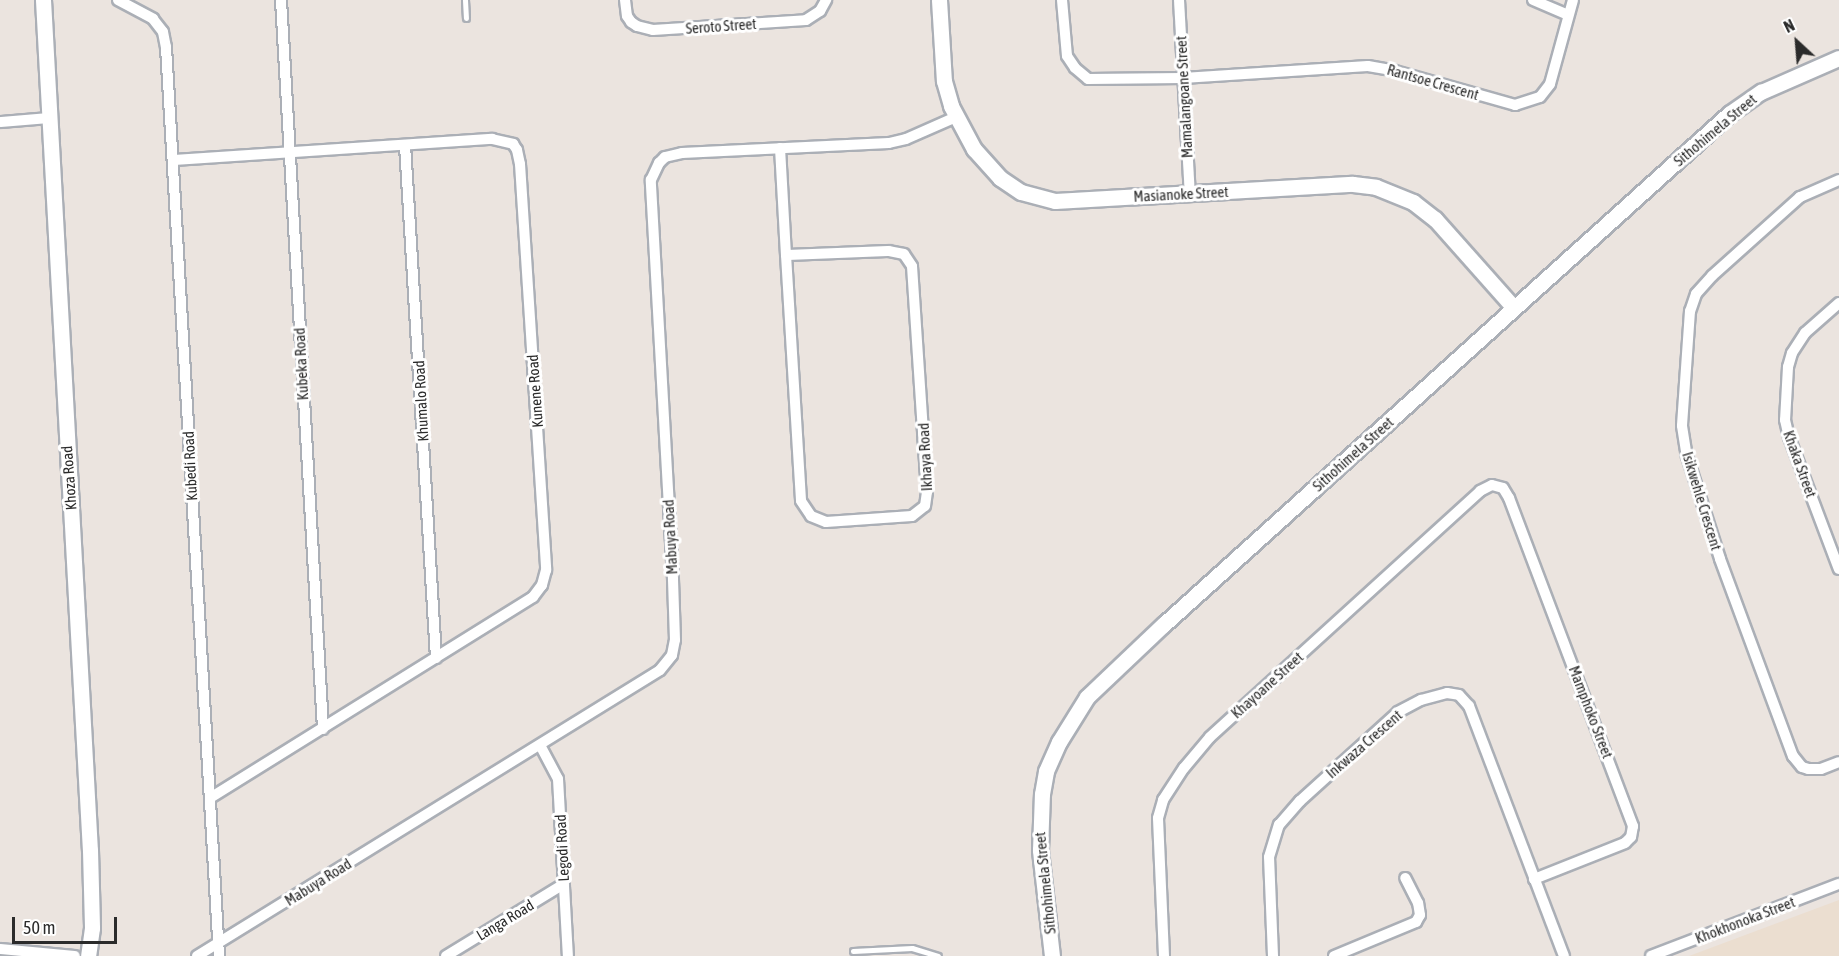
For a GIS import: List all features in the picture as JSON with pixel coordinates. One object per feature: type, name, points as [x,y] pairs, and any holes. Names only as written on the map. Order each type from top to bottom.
[{"type":"street","name":"Khoza Road","points":[[43,0],[92,891],[92,928],[88,956]]},
{"type":"street","name":"Kubedi Road","points":[[118,0],[148,14],[163,32],[174,160],[218,951]]},
{"type":"street","name":"Kubeka Road","points":[[281,0],[323,729]]},
{"type":"street","name":"Seroto Street","points":[[625,0],[625,9],[632,22],[637,26],[653,30],[806,20],[820,11],[825,0]]},
{"type":"street","name":"Masianoke Street","points":[[939,0],[944,81],[956,117],[974,149],[992,170],[1012,186],[1030,196],[1055,201],[1353,184],[1387,190],[1413,202],[1435,219],[1513,307]]},
{"type":"street","name":"Rantsoe Crescent","points":[[1062,0],[1067,56],[1075,68],[1088,79],[1100,81],[1183,78],[1368,66],[1395,71],[1511,105],[1521,105],[1540,97],[1550,84],[1573,0]]},
{"type":"street","name":"Mamalangoane Street","points":[[1179,0],[1190,195]]},
{"type":"street","points":[[1533,0],[1568,15]]},
{"type":"street","name":"Sithohimela Street","points":[[1052,956],[1040,850],[1042,794],[1046,771],[1059,742],[1087,697],[1513,307],[1740,105],[1761,92],[1839,58]]},
{"type":"street","name":"Mabuya Road","points":[[197,956],[218,951],[660,670],[674,649],[667,454],[652,191],[654,171],[665,157],[673,154],[889,143],[906,139],[956,117]]},
{"type":"street","points":[[0,122],[50,118]]},
{"type":"street","name":"Kunene Road","points":[[174,160],[288,151],[501,140],[513,144],[520,164],[546,570],[542,585],[533,597],[210,798]]},
{"type":"street","name":"Khumalo Road","points":[[405,145],[436,658]]},
{"type":"street","name":"Ikhaya Road","points":[[780,148],[786,255],[801,501],[815,519],[826,522],[912,516],[925,506],[927,492],[912,266],[904,254],[889,250],[786,255]]},
{"type":"street","name":"Isikwehle Crescent","points":[[1839,180],[1800,197],[1712,276],[1696,294],[1690,311],[1682,420],[1687,456],[1720,559],[1793,756],[1802,767],[1808,769],[1821,769],[1839,762]]},
{"type":"street","name":"Khaka Street","points":[[1838,305],[1805,333],[1792,353],[1788,367],[1785,420],[1789,437],[1839,569]]},
{"type":"street","name":"Khayoane Street","points":[[1164,956],[1159,810],[1171,786],[1195,752],[1480,491],[1492,485],[1503,488]]},
{"type":"street","name":"Mamphoko Street","points":[[1503,488],[1634,825],[1631,837],[1625,843],[1533,879]]},
{"type":"street","name":"Inkwaza Crescent","points":[[1273,956],[1269,857],[1279,825],[1300,801],[1398,712],[1441,694],[1460,695],[1469,706],[1564,956]]},
{"type":"street","name":"Legodi Road","points":[[540,745],[558,779],[568,956]]},
{"type":"street","points":[[1334,956],[1416,922],[1420,915],[1418,903],[1405,878]]},
{"type":"street","name":"Langa Road","points":[[446,956],[564,884]]},
{"type":"street","name":"Khokhonoka Street","points":[[1651,956],[1839,884]]},
{"type":"street","points":[[0,949],[75,956]]},
{"type":"lane","points":[[465,0],[466,18]]},
{"type":"lane","points":[[853,951],[912,948],[938,956]]},
{"type":"shaded area","points":[[1839,900],[1839,956],[1689,956]]}]
